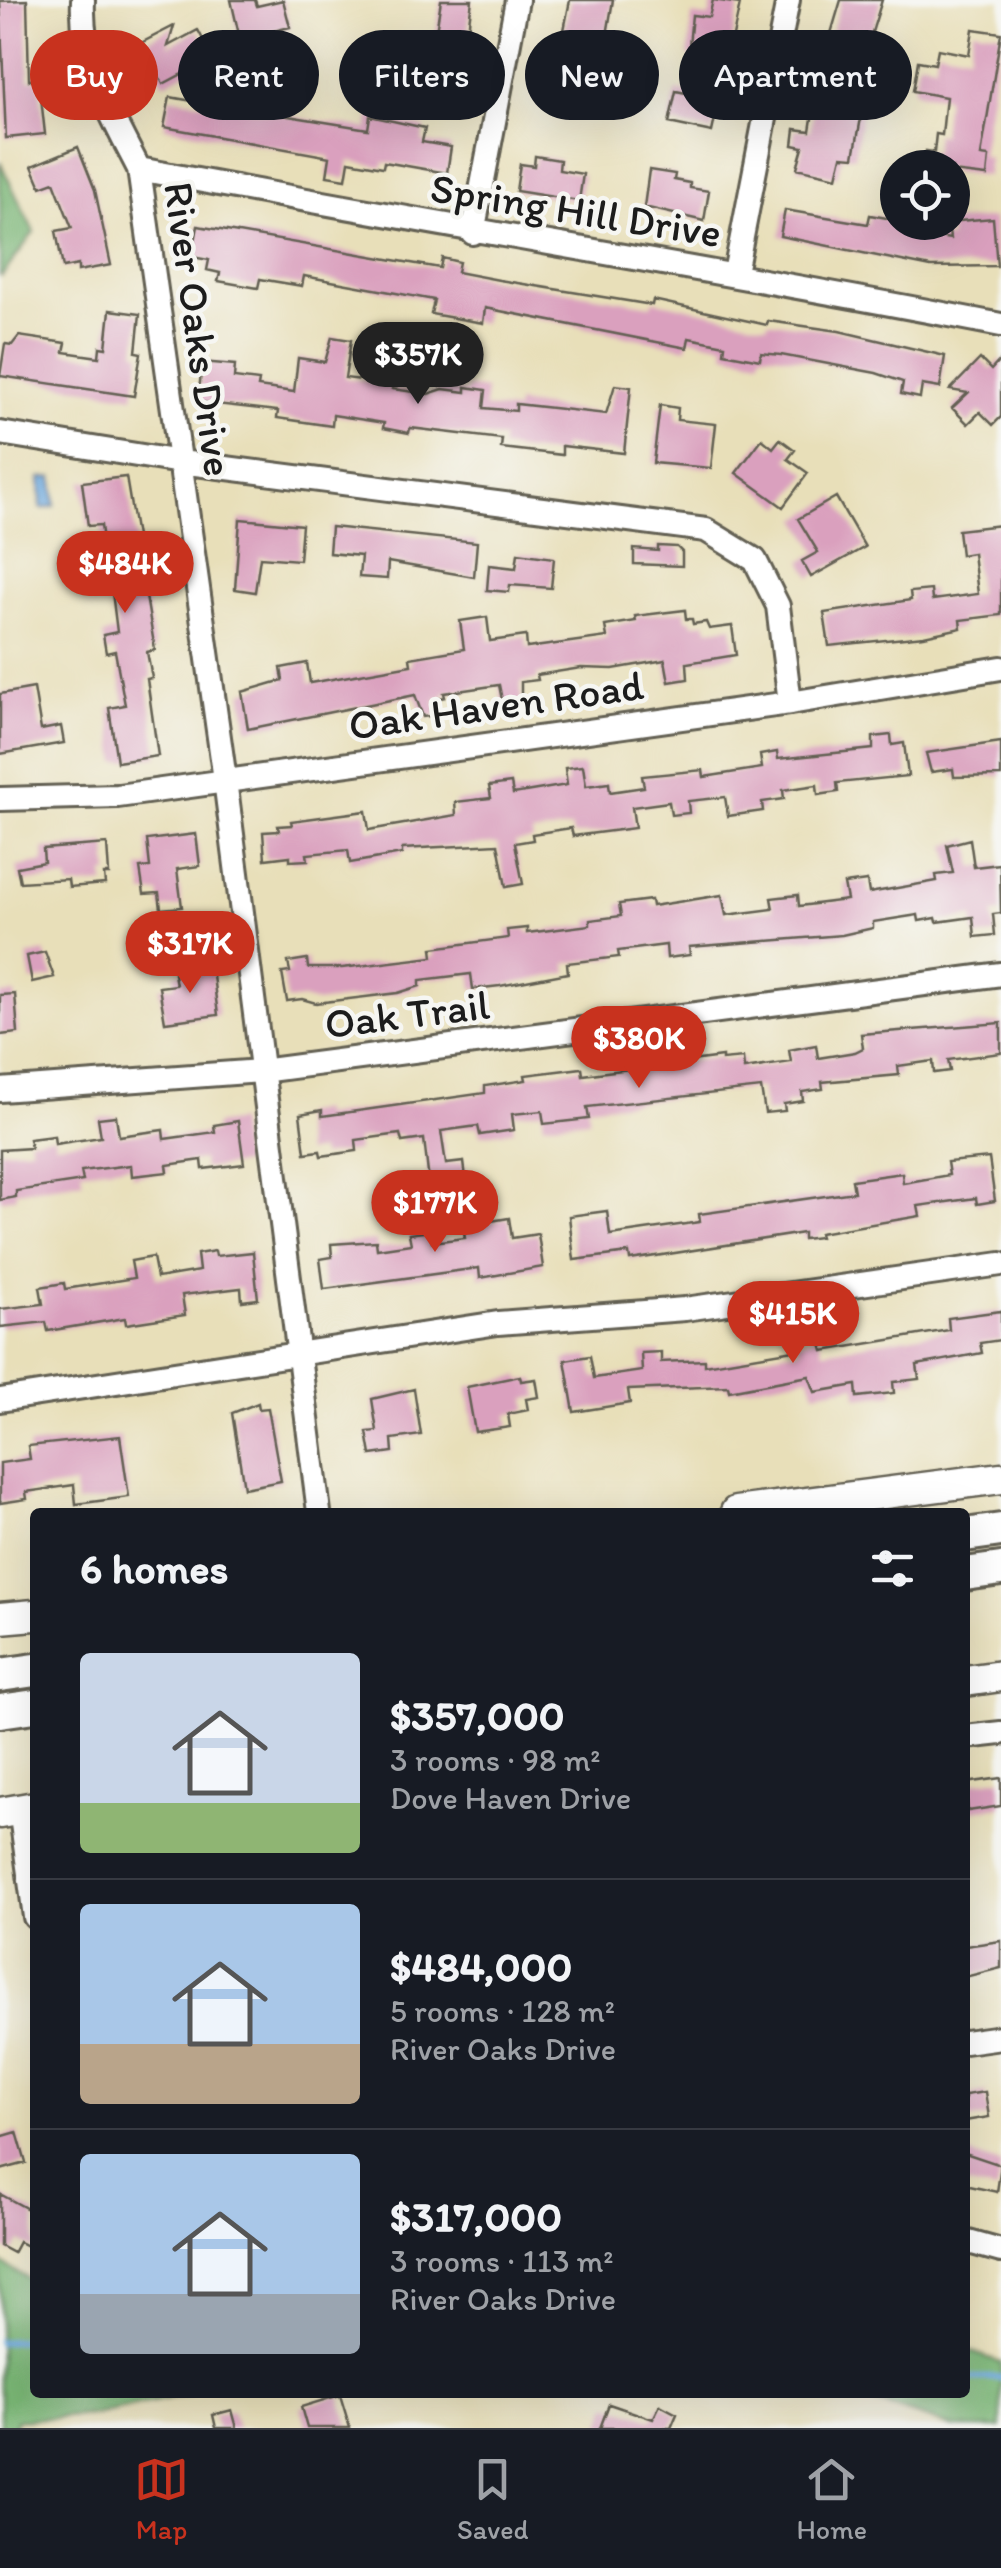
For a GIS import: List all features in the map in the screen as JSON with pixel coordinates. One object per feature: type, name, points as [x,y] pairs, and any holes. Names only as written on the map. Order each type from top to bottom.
[{"type":"highway","points":[[970,1534],[1001,1530]]},
{"type":"highway","points":[[970,1573],[1001,1568]]},
{"type":"highway","points":[[0,1675],[30,1671]]},
{"type":"highway","points":[[0,1712],[30,1707]]},
{"type":"main road","points":[[767,1508],[1001,1478]]},
{"type":"main road","points":[[0,1618],[30,1615]]},
{"type":"main road","points":[[970,1680],[1001,1676]]},
{"type":"street","name":"River Oaks Drive","points":[[83,0],[83,45],[100,92],[139,169],[226,780],[319,1508]]},
{"type":"street","points":[[473,234],[517,0]]},
{"type":"street","points":[[735,273],[788,0]]},
{"type":"street","name":"Spring Hill Drive","points":[[139,169],[473,234],[735,273],[1001,325]]},
{"type":"street","points":[[0,433],[180,462],[706,530],[755,560],[778,606],[790,704]]},
{"type":"street","name":"Oak Haven Road","points":[[0,799],[118,796],[790,704],[1001,668]]},
{"type":"street","name":"Oak Trail","points":[[0,1090],[261,1071],[1001,974]]},
{"type":"street","points":[[0,1400],[498,1323],[685,1309],[1001,1264]]},
{"type":"street","points":[[970,1737],[1001,1733]]},
{"type":"street","points":[[18,1810],[30,1886]]},
{"type":"street","points":[[970,2041],[1001,2037]]},
{"type":"street","points":[[970,2243],[1001,2252]]},
{"type":"green space","points":[[0,162],[34,232],[2,276],[0,276]]},
{"type":"green space","points":[[0,2262],[30,2280],[30,2398],[170,2398],[94,2415],[16,2420],[15,2428],[0,2428]]},
{"type":"green space","points":[[970,2352],[1001,2362],[1001,2428],[955,2428],[863,2398],[970,2398]]},
{"type":"water","points":[[53,477],[55,506],[41,509],[40,478]]},
{"type":"building","points":[[27,0],[30,120],[43,120],[45,134],[6,138],[0,1]]},
{"type":"building","points":[[231,0],[255,0],[257,6],[283,0],[290,27],[238,30]]},
{"type":"building","points":[[441,0],[472,0],[468,30],[436,30]]},
{"type":"building","points":[[570,0],[613,0],[608,30],[564,30]]},
{"type":"building","points":[[713,0],[740,4],[734,30],[691,30],[692,15],[709,17]]},
{"type":"building","points":[[841,0],[882,0],[873,30],[832,30]]},
{"type":"building","points":[[174,26],[168,46],[178,41],[178,76],[163,84],[158,74],[158,34]]},
{"type":"building","points":[[973,29],[1001,33],[981,156],[989,157],[987,176],[970,174],[970,150],[934,150],[936,134],[942,135],[946,97],[913,91],[918,61],[935,64],[938,49],[969,55]]},
{"type":"building","points":[[676,91],[679,120],[715,120],[712,132],[669,123]]},
{"type":"building","points":[[170,97],[178,98],[178,120],[313,120],[368,129],[369,120],[388,120],[425,128],[422,142],[451,147],[447,173],[384,162],[383,167],[349,161],[346,179],[327,176],[330,157],[164,127]]},
{"type":"building","points":[[812,120],[861,120],[854,157],[842,156],[837,177],[797,168],[803,147],[793,145],[795,129],[810,131]]},
{"type":"building","points":[[78,147],[95,190],[111,265],[78,271],[78,265],[63,268],[56,231],[72,228],[54,182],[41,187],[32,166]]},
{"type":"building","points":[[535,156],[560,160],[559,170],[583,174],[579,201],[516,191],[520,164],[534,166]]},
{"type":"building","points":[[649,170],[675,174],[674,180],[690,183],[690,188],[709,191],[704,221],[644,207]]},
{"type":"building","points":[[785,210],[868,224],[870,215],[880,217],[880,240],[970,240],[970,220],[993,218],[997,266],[931,267],[780,236]]},
{"type":"building","points":[[198,226],[440,268],[442,258],[459,262],[457,272],[499,280],[652,305],[653,300],[767,325],[768,321],[839,331],[945,356],[940,388],[922,385],[920,398],[901,394],[903,382],[876,373],[781,355],[761,353],[760,360],[724,353],[725,345],[689,338],[687,348],[485,308],[483,323],[431,314],[434,300],[304,276],[302,286],[260,279],[258,288],[218,281],[220,273],[207,270],[209,260],[192,257]]},
{"type":"building","points":[[110,310],[140,314],[136,352],[141,353],[134,396],[0,376],[5,344],[12,345],[19,336],[66,343],[64,352],[99,357],[100,347],[106,348]]},
{"type":"building","points":[[332,337],[351,340],[345,378],[393,384],[392,389],[428,394],[443,389],[466,392],[466,387],[486,390],[484,408],[516,411],[516,404],[606,414],[615,385],[631,387],[624,453],[562,446],[562,455],[501,448],[502,439],[410,428],[409,433],[383,428],[384,423],[333,415],[332,426],[277,418],[278,411],[198,402],[202,362],[235,365],[234,378],[259,381],[258,387],[294,392],[298,358],[325,362]]},
{"type":"building","points":[[980,359],[991,370],[1001,359],[1001,417],[993,425],[980,412],[968,424],[952,408],[968,393],[950,390]]},
{"type":"building","points":[[660,405],[678,408],[677,420],[716,424],[711,468],[653,463]]},
{"type":"building","points":[[762,439],[773,448],[780,439],[795,450],[788,459],[808,473],[783,507],[736,473]]},
{"type":"building","points":[[126,477],[155,650],[147,652],[152,678],[147,679],[158,756],[117,762],[109,708],[125,705],[115,651],[106,653],[103,635],[117,632],[111,584],[100,585],[97,558],[105,557],[101,525],[88,526],[82,482]]},
{"type":"building","points":[[836,497],[865,547],[811,577],[802,561],[818,552],[798,519]]},
{"type":"building","points":[[240,519],[302,525],[299,560],[260,557],[255,592],[235,589]]},
{"type":"building","points":[[1001,525],[1001,615],[960,620],[961,628],[924,636],[829,646],[824,613],[911,600],[910,592],[931,590],[932,600],[978,594],[973,553],[961,555],[958,530]]},
{"type":"building","points":[[331,527],[477,542],[474,577],[388,562],[387,579],[359,577],[361,556],[329,553]]},
{"type":"building","points":[[658,546],[677,547],[682,552],[682,566],[634,564],[634,549],[658,551]]},
{"type":"building","points":[[518,553],[554,558],[551,588],[510,585],[509,592],[487,590],[489,565],[516,568]]},
{"type":"building","points":[[685,610],[686,619],[692,619],[693,624],[706,622],[709,629],[732,626],[736,655],[687,663],[688,679],[669,682],[665,660],[613,669],[581,668],[537,675],[538,680],[521,682],[521,703],[503,705],[499,685],[444,693],[445,697],[436,699],[438,715],[423,717],[415,695],[248,729],[242,692],[283,680],[281,668],[307,663],[310,683],[411,665],[410,658],[464,649],[460,621],[487,617],[490,641],[526,636],[527,648],[607,637],[605,626],[636,621],[635,616]]},
{"type":"building","points":[[34,688],[41,730],[61,726],[64,743],[0,754],[0,694]]},
{"type":"building","points":[[891,735],[892,745],[904,743],[908,776],[837,783],[838,792],[818,795],[817,785],[783,790],[784,799],[762,802],[763,811],[728,816],[725,797],[688,801],[689,813],[671,815],[669,802],[632,807],[635,828],[573,836],[571,828],[532,834],[533,840],[515,843],[523,884],[506,887],[498,844],[402,849],[402,854],[350,863],[348,850],[307,854],[308,860],[290,861],[290,856],[265,859],[263,832],[279,831],[278,826],[292,825],[291,821],[366,811],[369,830],[456,815],[455,802],[491,798],[489,786],[511,783],[513,794],[567,785],[565,768],[583,766],[586,786],[609,783],[610,792],[644,787],[642,776],[703,770],[704,777],[762,768],[760,755],[777,752],[778,759],[873,749],[873,737]]},
{"type":"building","points":[[1001,742],[1001,776],[954,777],[953,769],[931,772],[926,753]]},
{"type":"building","points":[[196,834],[200,866],[177,869],[182,907],[161,909],[159,893],[144,894],[140,868],[150,867],[147,840]]},
{"type":"building","points":[[970,839],[974,867],[1000,864],[1001,913],[993,914],[995,935],[975,937],[973,917],[937,922],[936,918],[919,921],[918,915],[873,922],[873,928],[842,935],[689,947],[690,955],[667,958],[666,945],[618,951],[619,957],[567,963],[568,973],[500,986],[473,989],[471,974],[420,980],[420,986],[398,993],[316,1003],[302,999],[287,1001],[282,973],[290,972],[288,962],[307,959],[308,968],[342,968],[433,957],[432,948],[508,938],[507,930],[527,928],[527,933],[590,925],[590,920],[621,916],[619,904],[651,900],[652,906],[722,895],[726,915],[773,909],[771,898],[798,895],[799,906],[847,900],[844,884],[867,881],[869,893],[937,881],[936,875],[953,873],[947,845]]},
{"type":"building","points":[[107,844],[109,874],[104,874],[105,884],[69,887],[68,879],[20,882],[17,867],[44,862],[43,849]]},
{"type":"building","points":[[45,952],[54,977],[32,982],[27,956]]},
{"type":"building","points":[[212,968],[218,1015],[165,1022],[159,987],[176,985],[174,974]]},
{"type":"building","points":[[15,994],[18,1033],[0,1035],[0,995]]},
{"type":"building","points":[[1001,1023],[1001,1053],[948,1060],[950,1071],[934,1073],[933,1061],[898,1066],[899,1075],[822,1082],[823,1089],[802,1092],[803,1101],[784,1104],[785,1111],[765,1113],[761,1088],[587,1107],[589,1119],[544,1124],[542,1111],[512,1114],[514,1130],[480,1135],[478,1126],[441,1131],[446,1164],[464,1162],[466,1178],[429,1182],[424,1139],[402,1142],[400,1134],[356,1140],[357,1151],[321,1156],[320,1151],[305,1153],[300,1114],[322,1110],[322,1116],[485,1093],[485,1086],[526,1080],[525,1075],[582,1068],[583,1075],[722,1057],[743,1058],[744,1069],[791,1062],[789,1050],[816,1045],[818,1058],[855,1052],[863,1048],[861,1034]]},
{"type":"building","points":[[116,1116],[119,1136],[163,1130],[164,1139],[215,1132],[214,1125],[238,1121],[244,1164],[203,1169],[202,1160],[167,1165],[168,1172],[132,1176],[131,1165],[81,1171],[83,1181],[16,1191],[16,1197],[0,1200],[0,1150],[31,1148],[29,1139],[54,1136],[55,1144],[101,1137],[98,1118]]},
{"type":"building","points":[[989,1158],[995,1201],[977,1204],[976,1198],[918,1206],[920,1216],[819,1233],[820,1237],[803,1239],[803,1233],[630,1260],[629,1253],[574,1260],[569,1216],[607,1211],[610,1235],[700,1222],[699,1214],[854,1192],[852,1180],[902,1173],[903,1183],[949,1175],[947,1162]]},
{"type":"building","points":[[483,1211],[485,1222],[509,1218],[512,1238],[538,1234],[543,1267],[480,1278],[479,1268],[324,1289],[320,1259],[332,1257],[331,1244],[376,1241],[377,1249],[411,1244],[409,1234],[430,1231],[432,1242],[465,1238],[461,1215]]},
{"type":"building","points":[[215,1251],[216,1256],[253,1252],[258,1299],[242,1301],[241,1288],[182,1295],[185,1315],[126,1324],[125,1318],[48,1331],[46,1322],[0,1327],[0,1309],[43,1304],[40,1287],[64,1283],[65,1289],[134,1278],[131,1261],[153,1257],[157,1278],[199,1271],[197,1254]]},
{"type":"building","points":[[1001,1311],[1001,1340],[980,1343],[982,1353],[917,1365],[919,1379],[893,1382],[894,1393],[857,1397],[856,1385],[815,1392],[809,1376],[729,1391],[728,1386],[628,1390],[630,1403],[574,1412],[565,1360],[590,1356],[594,1378],[642,1371],[641,1353],[661,1352],[661,1362],[705,1360],[705,1365],[800,1349],[798,1342],[819,1336],[823,1351],[949,1330],[948,1318]]},
{"type":"building","points":[[520,1376],[521,1381],[536,1379],[539,1397],[526,1399],[528,1410],[508,1414],[510,1427],[475,1432],[467,1387]]},
{"type":"building","points":[[414,1389],[421,1435],[392,1439],[393,1452],[371,1455],[367,1432],[377,1431],[372,1399]]},
{"type":"building","points":[[258,1403],[259,1409],[268,1408],[281,1481],[244,1488],[232,1413]]},
{"type":"building","points":[[120,1436],[129,1497],[76,1504],[74,1485],[26,1492],[27,1499],[0,1503],[0,1463],[30,1459],[28,1446]]},
{"type":"building","points":[[1001,1778],[1001,1806],[970,1811],[970,1782]]},
{"type":"building","points":[[1001,1941],[1001,1968],[970,1976],[970,1945]]},
{"type":"building","points":[[985,2092],[989,2117],[970,2120],[970,2094]]},
{"type":"building","points":[[17,2132],[26,2163],[0,2170],[0,2137]]},
{"type":"building","points":[[970,2155],[1001,2165],[997,2192],[970,2186]]},
{"type":"building","points":[[0,2194],[30,2210],[30,2248],[19,2242],[13,2253],[0,2246]]},
{"type":"building","points":[[341,2398],[350,2428],[307,2428],[301,2407]]},
{"type":"building","points":[[609,2404],[653,2419],[660,2405],[677,2414],[671,2428],[600,2428]]},
{"type":"building","points":[[232,2410],[237,2428],[216,2428],[213,2415]]},
{"type":"waterway","points":[[0,2342],[30,2339]]},
{"type":"waterway","points":[[970,2378],[1001,2378]]}]
